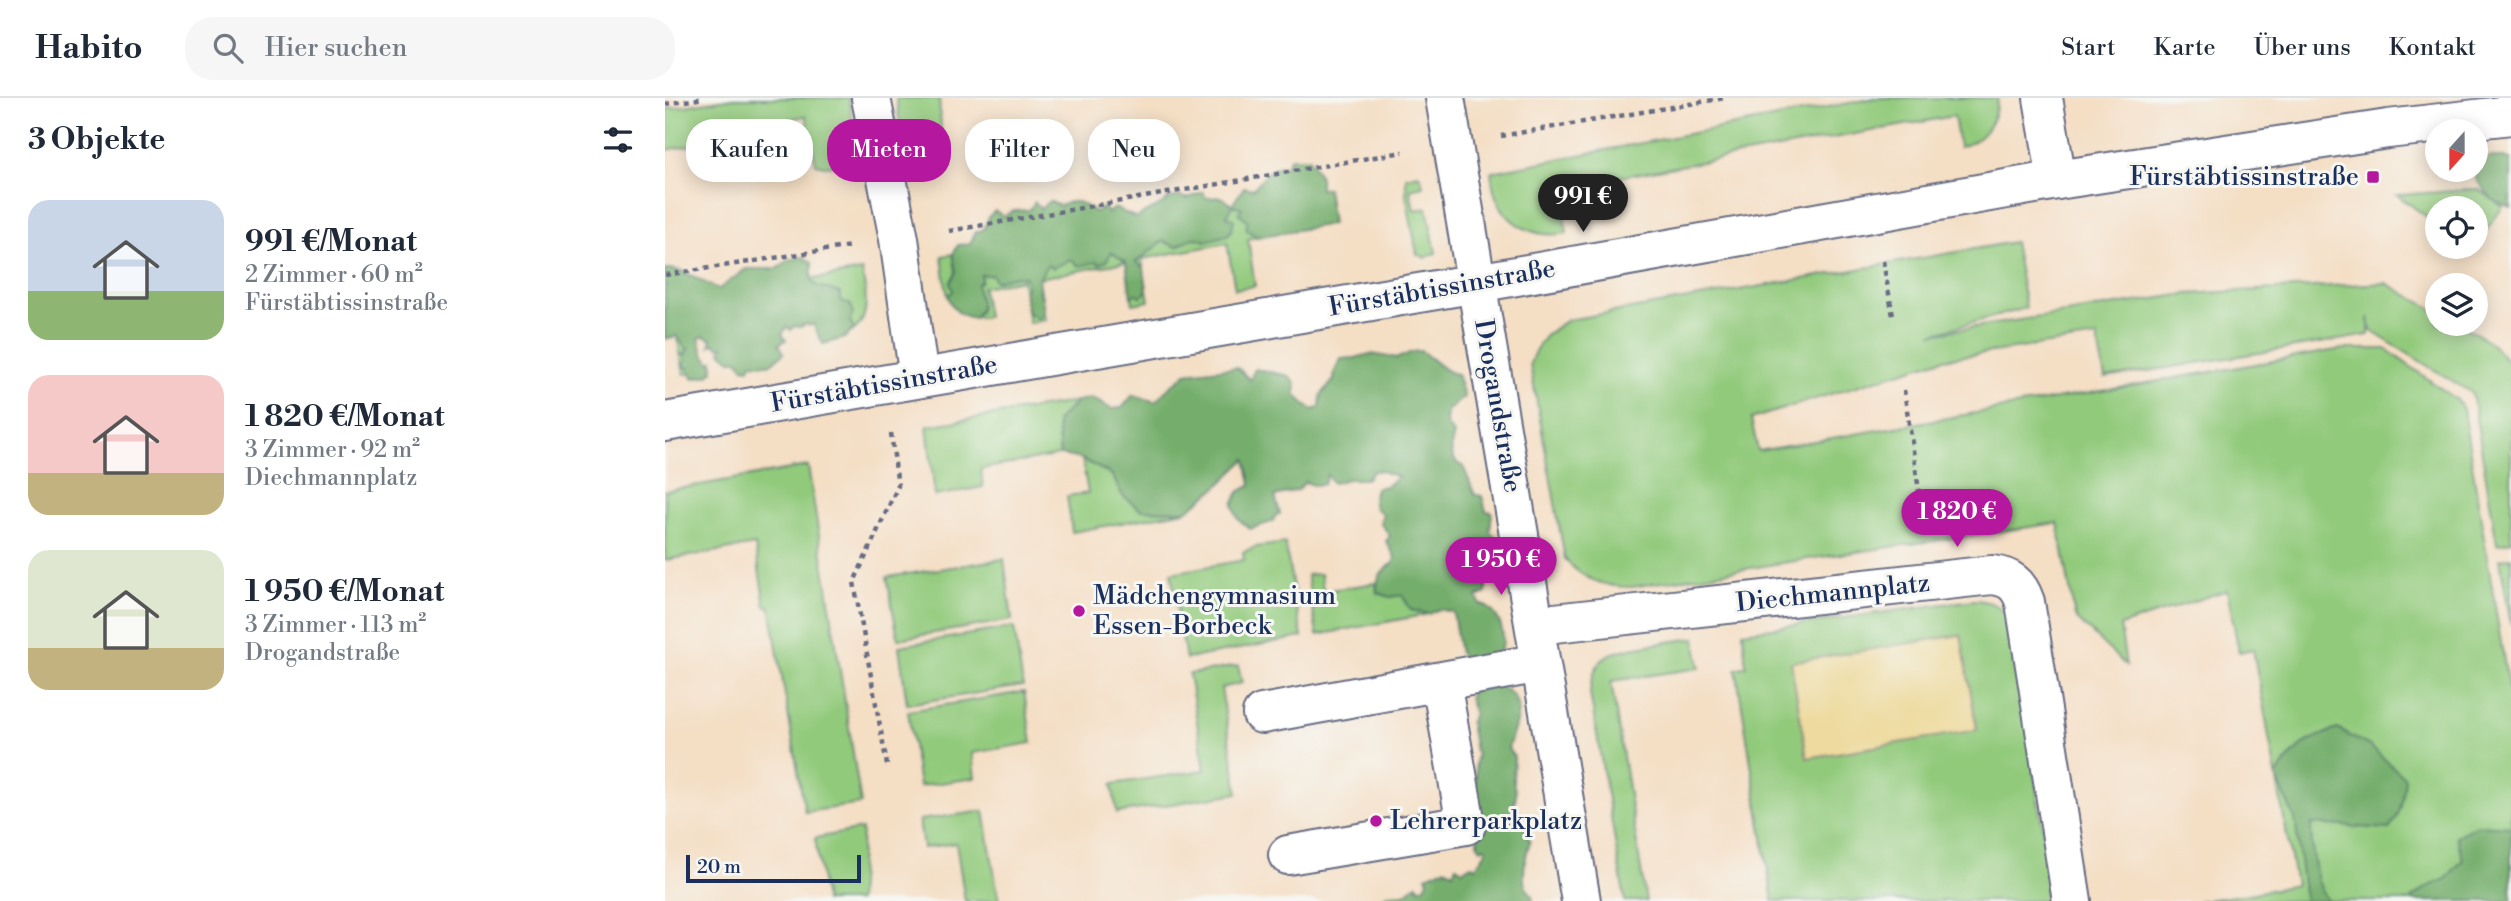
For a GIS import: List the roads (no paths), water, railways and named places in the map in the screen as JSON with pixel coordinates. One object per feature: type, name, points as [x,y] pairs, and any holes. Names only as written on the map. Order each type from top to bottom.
[{"type":"street","points":[[871,98],[899,239],[902,381]]},
{"type":"street","name":"Drogandstraße","points":[[1445,98],[1581,901]]},
{"type":"street","points":[[2043,98],[2057,180]]},
{"type":"street","name":"Fürstäbtissinstraße","points":[[665,422],[1477,283],[2057,180],[2388,129],[2511,115]]},
{"type":"street","name":"Diechmannplatz","points":[[1536,625],[1992,575],[2005,576],[2021,590],[2025,602],[2072,901]]},
{"type":"street","points":[[1262,714],[1540,663]]},
{"type":"street","points":[[1288,855],[1465,825],[1441,682]]},
{"type":"place","name":"Fürstäbtissinstraße","points":[[2373,177]]},
{"type":"place","name":"Mädchengymnasium Essen-Borbeck","points":[[1079,611]]},
{"type":"place","name":"Lehrerparkplatz","points":[[1376,821]]}]
